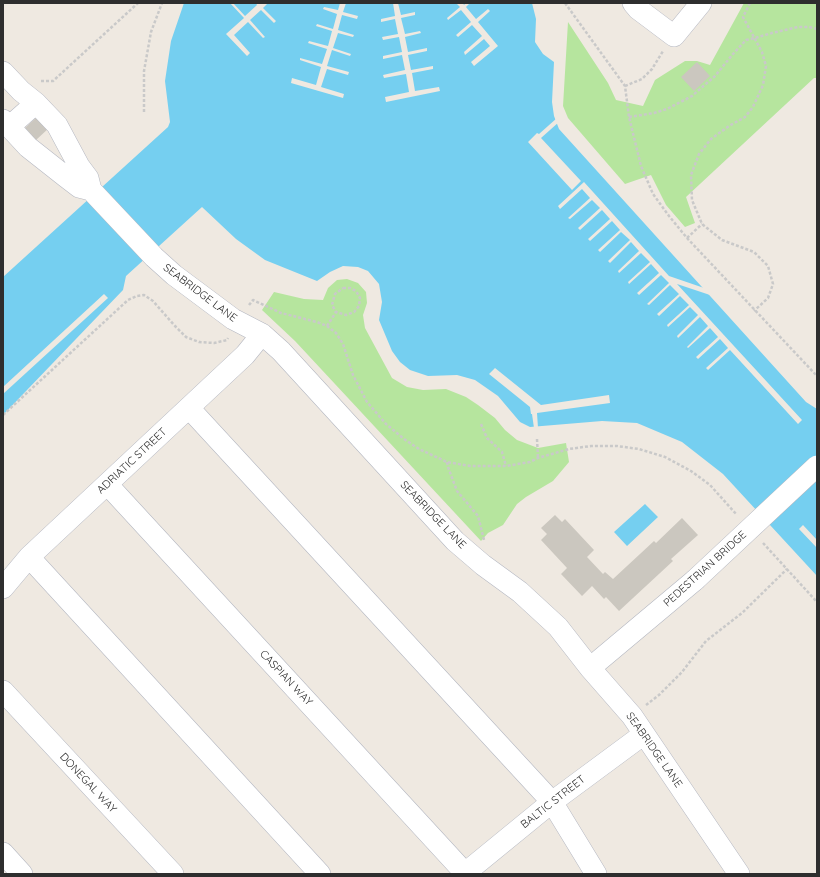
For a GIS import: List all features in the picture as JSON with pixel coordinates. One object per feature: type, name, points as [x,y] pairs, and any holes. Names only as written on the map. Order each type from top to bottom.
[{"type":"street","points":[[633,3],[638,9],[674,36],[702,3]]},
{"type":"street","name":"SEABRIDGE LANE","points":[[3,72],[57,125],[79,166],[88,178],[91,190],[154,257],[174,275],[233,319],[262,334],[281,351],[455,541],[483,565],[520,592],[558,627],[590,668],[632,716],[739,874]]},
{"type":"street","points":[[6,123],[28,97]]},
{"type":"street","name":"SEABRIDGE LANE","points":[[6,123],[28,147],[79,187],[91,190]]},
{"type":"street","points":[[45,160],[66,140]]},
{"type":"street","name":"ADRIATIC STREET","points":[[3,588],[29,557],[245,356],[262,334]]},
{"type":"street","points":[[189,408],[552,802],[596,874]]},
{"type":"street","name":"PEDESTRIAN BRIDGE","points":[[590,668],[695,580],[817,466]]},
{"type":"street","name":"CASPIAN WAY","points":[[107,484],[465,873]]},
{"type":"street","points":[[29,557],[320,874]]},
{"type":"street","name":"DONEGAL WAY","points":[[3,691],[173,874]]},
{"type":"street","name":"BALTIC STREET","points":[[465,873],[552,802],[644,734]]},
{"type":"street","points":[[3,853],[22,874]]},
{"type":"path","points":[[28,97],[32,82],[53,80],[138,3]]},
{"type":"path","points":[[144,112],[144,71],[151,32],[162,3]]},
{"type":"path","points":[[565,3],[625,86],[629,117],[641,166],[653,194],[687,238],[754,311],[817,376]]},
{"type":"path","points":[[750,3],[743,17],[762,52],[766,66],[763,85],[753,107],[744,117],[710,139],[699,154],[690,175],[692,200],[702,224],[722,240],[754,252],[768,266],[774,284],[768,298],[754,311]]},
{"type":"path","points":[[629,117],[654,113],[667,109],[692,96],[715,76],[746,40],[798,27],[817,29]]},
{"type":"path","points":[[625,86],[642,79],[652,69],[674,36]]},
{"type":"path","points":[[687,238],[702,224]]},
{"type":"path","points":[[343,288],[350,288],[356,291],[360,298],[359,306],[354,312],[346,314],[336,312],[332,305],[335,294],[343,288]]},
{"type":"path","points":[[3,415],[128,300],[144,295],[154,301],[186,337],[199,342],[214,343],[227,340],[253,300],[281,313],[317,322],[327,326],[336,333],[343,344],[353,375],[367,402],[386,424],[404,439],[448,462],[470,466],[506,466],[530,462],[538,458],[569,449],[591,446],[617,446],[639,449],[665,457],[691,471],[710,485],[741,519]]},
{"type":"path","points":[[327,326],[336,312]]},
{"type":"path","points":[[481,424],[487,438],[502,452],[506,466]]},
{"type":"path","points":[[537,439],[538,458]]},
{"type":"path","points":[[448,462],[448,467],[457,492],[478,516],[484,543],[483,565]]},
{"type":"path","points":[[761,541],[817,602]]},
{"type":"path","points":[[632,716],[659,695],[682,672],[706,641],[742,613],[787,569]]},
{"type":"green space","points":[[744,3],[817,3],[817,78],[814,78],[686,197],[695,223],[685,227],[666,205],[651,175],[625,184],[568,118],[563,106],[568,22],[608,83],[616,100],[643,106],[655,80],[685,61],[697,61],[710,65]]},
{"type":"green space","points":[[347,279],[358,283],[366,292],[367,303],[363,315],[365,328],[392,378],[407,387],[423,390],[446,389],[466,397],[495,418],[505,430],[517,440],[538,448],[566,443],[569,462],[553,481],[517,504],[503,525],[488,533],[481,541],[295,341],[262,310],[274,292],[304,299],[323,300],[328,288],[337,280]]},
{"type":"water","points":[[184,3],[532,3],[536,19],[535,42],[543,54],[554,62],[552,102],[554,116],[559,129],[806,402],[817,409],[817,576],[723,474],[682,442],[637,423],[602,421],[530,427],[520,422],[498,396],[475,380],[457,375],[428,376],[410,370],[400,362],[392,351],[379,320],[382,302],[379,284],[368,271],[358,267],[343,266],[330,272],[317,281],[265,260],[236,239],[202,207],[126,276],[123,290],[3,415],[3,277],[168,127],[170,122],[165,81],[171,41]]},
{"type":"water","points":[[645,504],[658,517],[627,546],[614,532]]},
{"type":"pier","points":[[230,3],[233,3],[245,16],[257,5],[256,3],[268,3],[263,8],[276,21],[274,23],[261,10],[250,20],[265,37],[263,38],[248,22],[234,35],[250,53],[247,56],[226,34],[244,18]]},
{"type":"pier","points":[[340,3],[346,3],[343,12],[358,16],[357,19],[342,15],[338,30],[354,35],[353,37],[338,33],[333,48],[351,54],[350,56],[332,50],[327,66],[349,72],[348,75],[327,69],[321,87],[344,94],[343,98],[291,83],[292,78],[316,85],[321,67],[300,60],[300,58],[322,64],[327,49],[308,43],[309,41],[328,46],[332,31],[316,26],[317,24],[333,29],[337,14],[323,9],[324,7],[338,10]]},
{"type":"pier","points":[[393,3],[398,3],[401,15],[415,12],[415,15],[401,18],[405,34],[420,31],[421,33],[405,37],[408,52],[427,48],[427,51],[408,55],[411,70],[433,66],[433,69],[412,73],[415,91],[439,87],[440,91],[386,102],[385,97],[409,92],[406,74],[384,78],[383,75],[405,70],[402,55],[383,59],[383,56],[402,52],[399,37],[383,40],[382,37],[398,34],[395,19],[381,22],[381,19],[395,16]]},
{"type":"pier","points":[[456,3],[463,3],[464,5],[466,3],[470,3],[466,7],[476,19],[488,9],[490,11],[478,22],[498,46],[474,66],[471,62],[490,46],[484,39],[465,55],[464,52],[482,36],[472,25],[458,37],[456,35],[471,22],[461,10],[448,20],[447,18],[460,7]]},
{"type":"pier","points":[[557,118],[559,122],[541,138],[581,181],[572,190],[528,142]]},
{"type":"pier","points":[[584,182],[669,276],[707,289],[713,296],[677,284],[802,420],[798,424],[730,350],[708,370],[706,368],[728,348],[720,339],[698,359],[696,357],[718,337],[710,328],[688,348],[687,347],[708,326],[700,317],[678,338],[677,336],[698,315],[690,307],[668,327],[667,325],[689,305],[680,296],[659,316],[657,314],[679,294],[670,285],[649,305],[647,304],[669,283],[661,275],[639,295],[637,293],[659,273],[651,264],[629,284],[628,282],[650,262],[641,253],[619,273],[618,271],[639,251],[631,242],[610,263],[608,261],[630,240],[621,232],[600,252],[598,250],[620,230],[612,221],[590,241],[588,239],[610,219],[602,210],[580,230],[578,228],[600,208],[592,200],[570,219],[568,218],[590,198],[582,189],[560,209],[558,206]]},
{"type":"pier","points":[[104,294],[108,298],[3,394],[3,387]]},
{"type":"pier","points":[[495,368],[541,405],[609,395],[610,403],[537,413],[538,428],[534,428],[530,407],[489,374]]},
{"type":"pier","points":[[803,525],[817,540],[817,548],[799,529]]},
{"type":"building","points":[[697,62],[710,76],[694,91],[681,77]]},
{"type":"building","points":[[38,116],[49,128],[36,140],[25,128]]},
{"type":"building","points":[[555,515],[562,522],[565,519],[594,550],[587,557],[603,574],[605,572],[613,579],[654,541],[656,543],[682,518],[698,535],[671,559],[673,561],[619,611],[606,597],[604,599],[592,586],[582,596],[561,574],[567,568],[541,540],[547,534],[541,528]]}]
